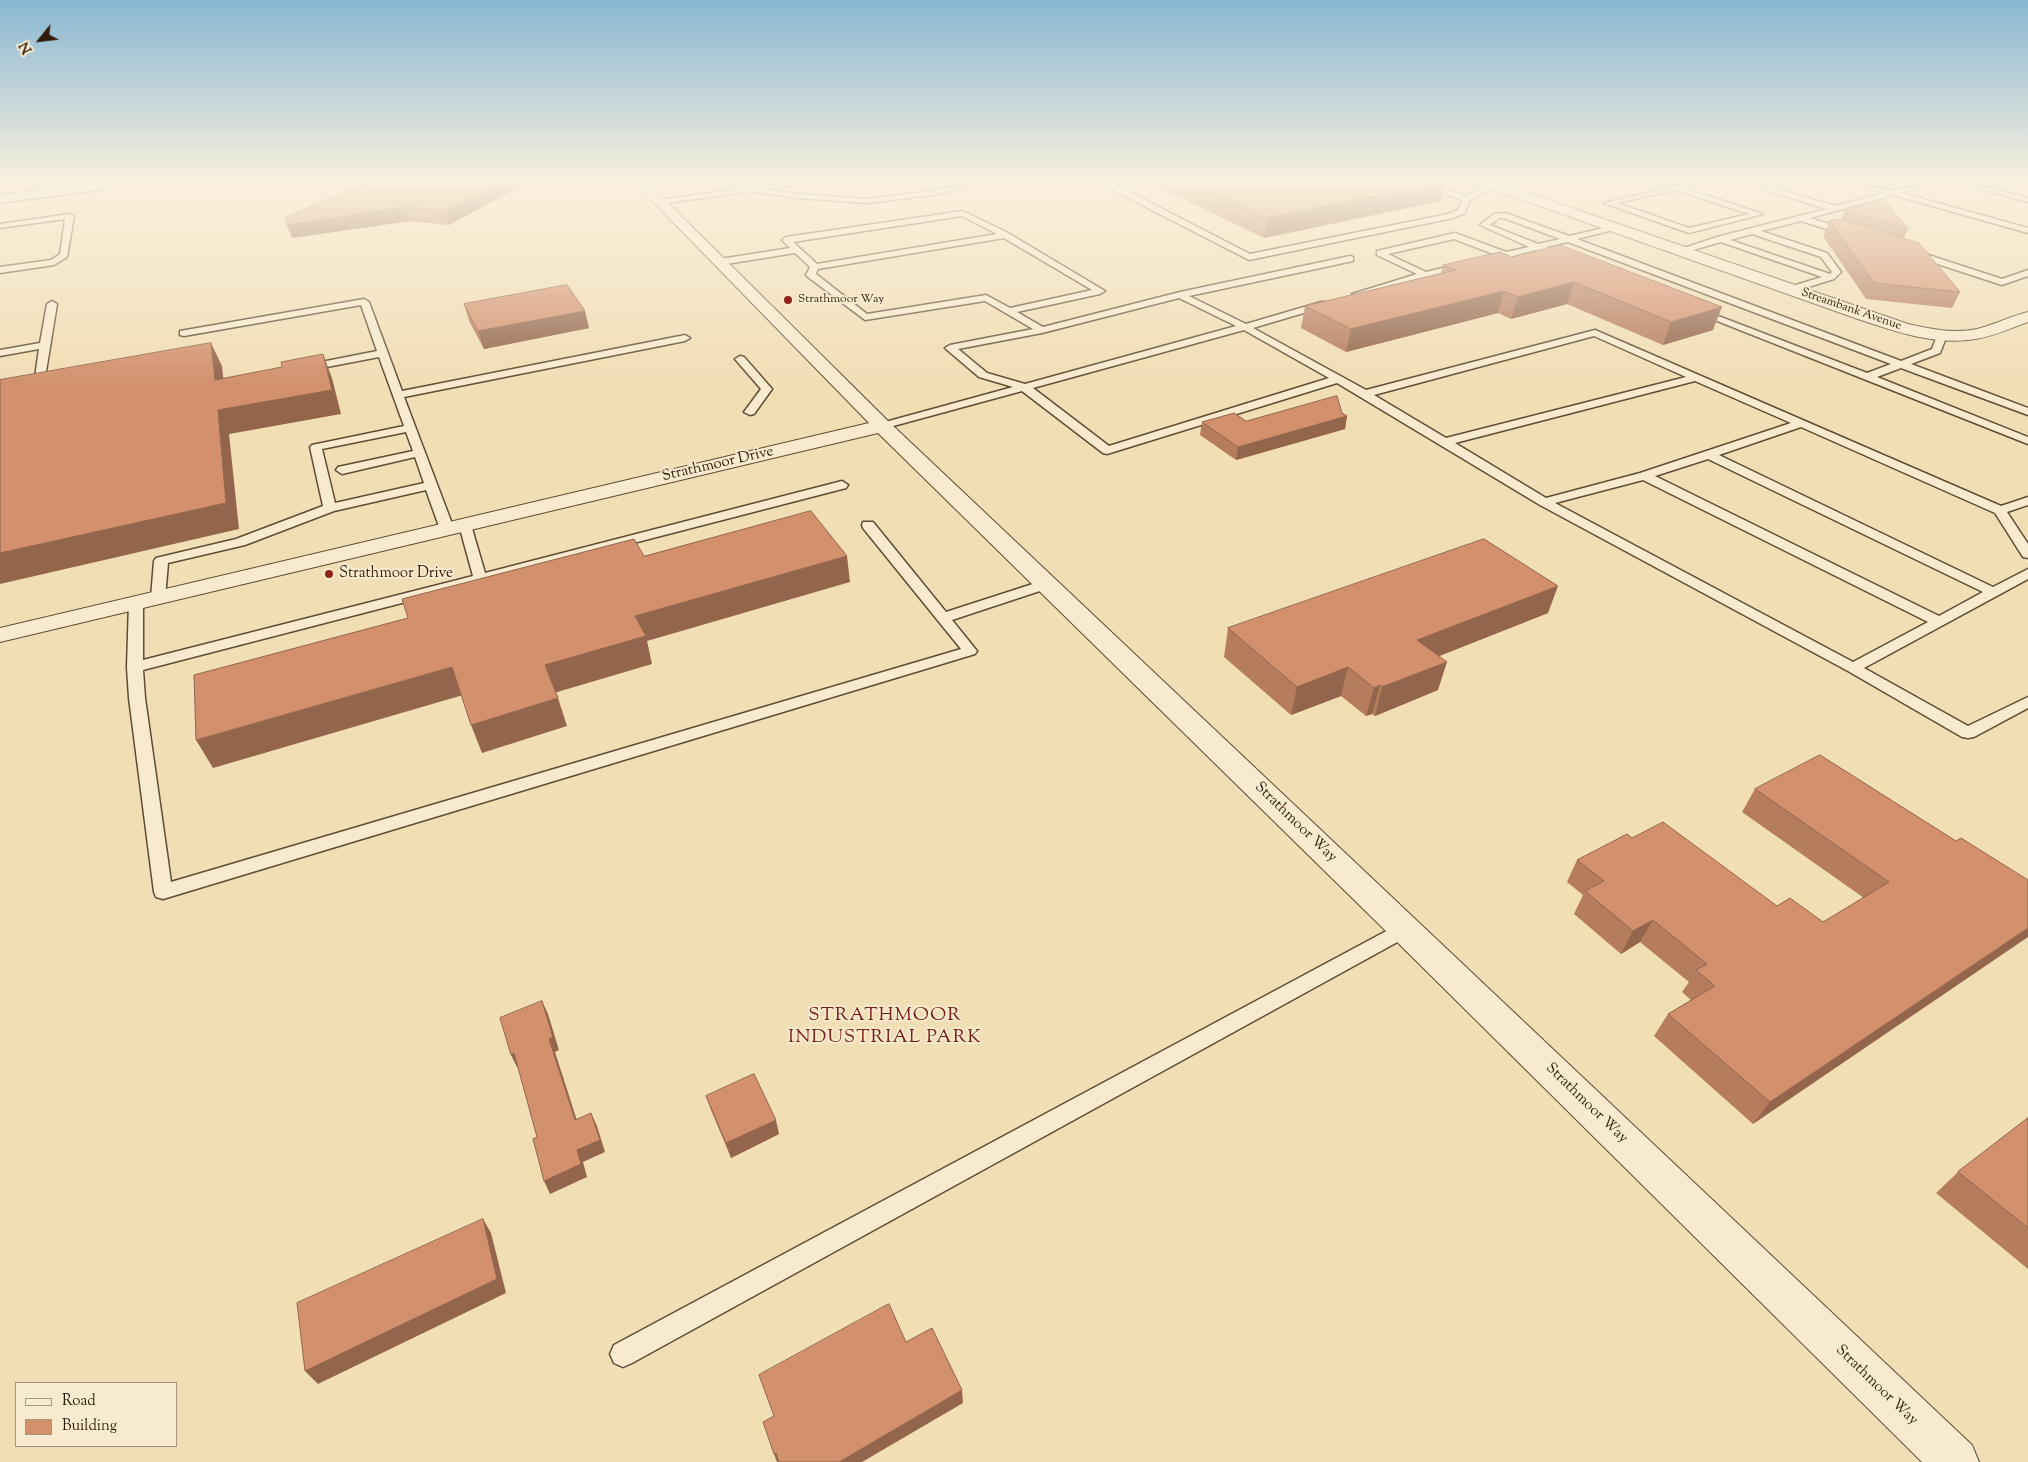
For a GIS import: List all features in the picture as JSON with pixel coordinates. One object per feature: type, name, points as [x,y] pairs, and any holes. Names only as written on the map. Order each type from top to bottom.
[{"type":"street","name":"Strathmoor Way","points":[[706,248],[882,426],[1955,1462]]},
{"type":"street","name":"Streambank Avenue","points":[[1674,248],[1878,321],[1909,330],[1963,336],[1979,333],[2028,317]]},
{"type":"street","name":"Strathmoor Drive","points":[[0,635],[882,426]]},
{"type":"lane","points":[[0,270],[54,262],[64,255],[65,248]]},
{"type":"lane","points":[[926,248],[815,267],[810,275],[865,317],[986,298],[1042,330]]},
{"type":"lane","points":[[1009,312],[1100,291],[1027,248]]},
{"type":"lane","points":[[1232,248],[1249,257],[1292,248]]},
{"type":"lane","points":[[1401,248],[1380,253],[1425,275]]},
{"type":"lane","points":[[1487,248],[1505,255]]},
{"type":"lane","points":[[882,426],[1245,327],[1425,275],[1532,248]]},
{"type":"lane","points":[[1540,248],[1555,255]]},
{"type":"lane","points":[[1594,248],[2028,412]]},
{"type":"lane","points":[[1679,250],[1686,248]]},
{"type":"lane","points":[[1745,248],[1831,277]]},
{"type":"lane","points":[[1789,290],[1831,277],[1837,272],[1824,255],[1804,248]]},
{"type":"lane","points":[[720,262],[796,250],[815,267]]},
{"type":"lane","points":[[1901,250],[2002,282],[2028,273]]},
{"type":"lane","points":[[1339,379],[1107,450],[1024,386],[983,375],[950,348],[1042,330],[1180,295],[1350,259]]},
{"type":"lane","points":[[1180,295],[1245,327],[1339,379],[1544,502],[1853,668],[1968,733],[2028,702]]},
{"type":"lane","points":[[184,333],[364,302],[430,485],[456,527],[480,578]]},
{"type":"lane","points":[[39,384],[52,304]]},
{"type":"lane","points":[[1683,305],[2028,441]]},
{"type":"lane","points":[[1365,394],[1595,333],[2000,510],[2028,554]]},
{"type":"lane","points":[[1866,377],[1936,352],[1942,335]]},
{"type":"lane","points":[[398,395],[684,338]]},
{"type":"lane","points":[[0,353],[45,345]]},
{"type":"lane","points":[[298,369],[382,353]]},
{"type":"lane","points":[[740,359],[767,389],[750,412]]},
{"type":"lane","points":[[1445,442],[1697,378]]},
{"type":"lane","points":[[1544,502],[1644,476],[1802,423]]},
{"type":"lane","points":[[330,508],[316,447],[410,428]]},
{"type":"lane","points":[[342,470],[419,453]]},
{"type":"lane","points":[[1708,454],[1993,592]]},
{"type":"lane","points":[[1644,476],[1939,622]]},
{"type":"lane","points":[[158,598],[161,561],[240,542],[330,508],[430,485]]},
{"type":"lane","points":[[135,667],[842,485]]},
{"type":"lane","points":[[2000,510],[2028,501]]},
{"type":"lane","points":[[136,603],[135,667],[137,698],[163,892],[970,651],[868,525]]},
{"type":"lane","points":[[1853,668],[2028,573]]},
{"type":"lane","points":[[943,618],[1047,584]]},
{"type":"lane","points":[[623,1354],[1405,929]]},
{"type":"building","points":[[1547,248],[1568,248],[1722,307],[1671,322],[1574,282],[1518,297],[1504,291],[1351,329],[1305,306],[1456,270],[1443,265],[1500,252],[1512,257]]},
{"type":"building","points":[[1849,248],[1923,248],[1960,292],[1874,283]]},
{"type":"building","points":[[567,285],[585,311],[478,331],[464,304]]},
{"type":"building","points":[[211,343],[215,380],[282,367],[281,362],[323,354],[332,390],[218,410],[226,503],[0,553],[0,380]]},
{"type":"building","points":[[1337,396],[1342,413],[1347,416],[1238,447],[1202,422],[1234,413],[1246,421]]},
{"type":"building","points":[[811,511],[847,556],[635,616],[646,636],[545,665],[558,698],[471,725],[452,667],[196,740],[194,675],[408,618],[402,599],[634,539],[644,556]]},
{"type":"building","points":[[1484,539],[1558,586],[1417,640],[1447,662],[1382,687],[1380,685],[1374,688],[1348,667],[1297,687],[1228,628]]},
{"type":"building","points":[[1820,755],[1956,841],[1961,838],[2028,880],[2028,928],[1770,1102],[1668,1014],[1715,986],[1696,970],[1707,964],[1653,920],[1633,931],[1585,891],[1604,881],[1577,860],[1627,834],[1632,838],[1663,822],[1777,906],[1790,898],[1823,922],[1889,882],[1755,789]]},
{"type":"building","points":[[542,1001],[553,1037],[549,1039],[575,1120],[591,1113],[600,1140],[577,1150],[581,1164],[544,1181],[533,1139],[537,1137],[514,1053],[511,1055],[500,1018]]},
{"type":"building","points":[[754,1074],[776,1120],[726,1143],[706,1096]]},
{"type":"building","points":[[2028,1118],[2028,1228],[1958,1172]]},
{"type":"building","points":[[483,1219],[497,1279],[305,1371],[297,1303]]},
{"type":"building","points":[[889,1304],[906,1342],[932,1328],[962,1390],[839,1462],[779,1462],[776,1453],[774,1454],[763,1422],[774,1416],[759,1375]]},
{"type":"place","name":"Strathmoor Way","points":[[788,300]]},
{"type":"place","name":"Strathmoor Drive","points":[[329,574]]},
{"type":"district","name":"STRATHMOOR INDUSTRIAL PARK","points":[[885,1028]]}]
